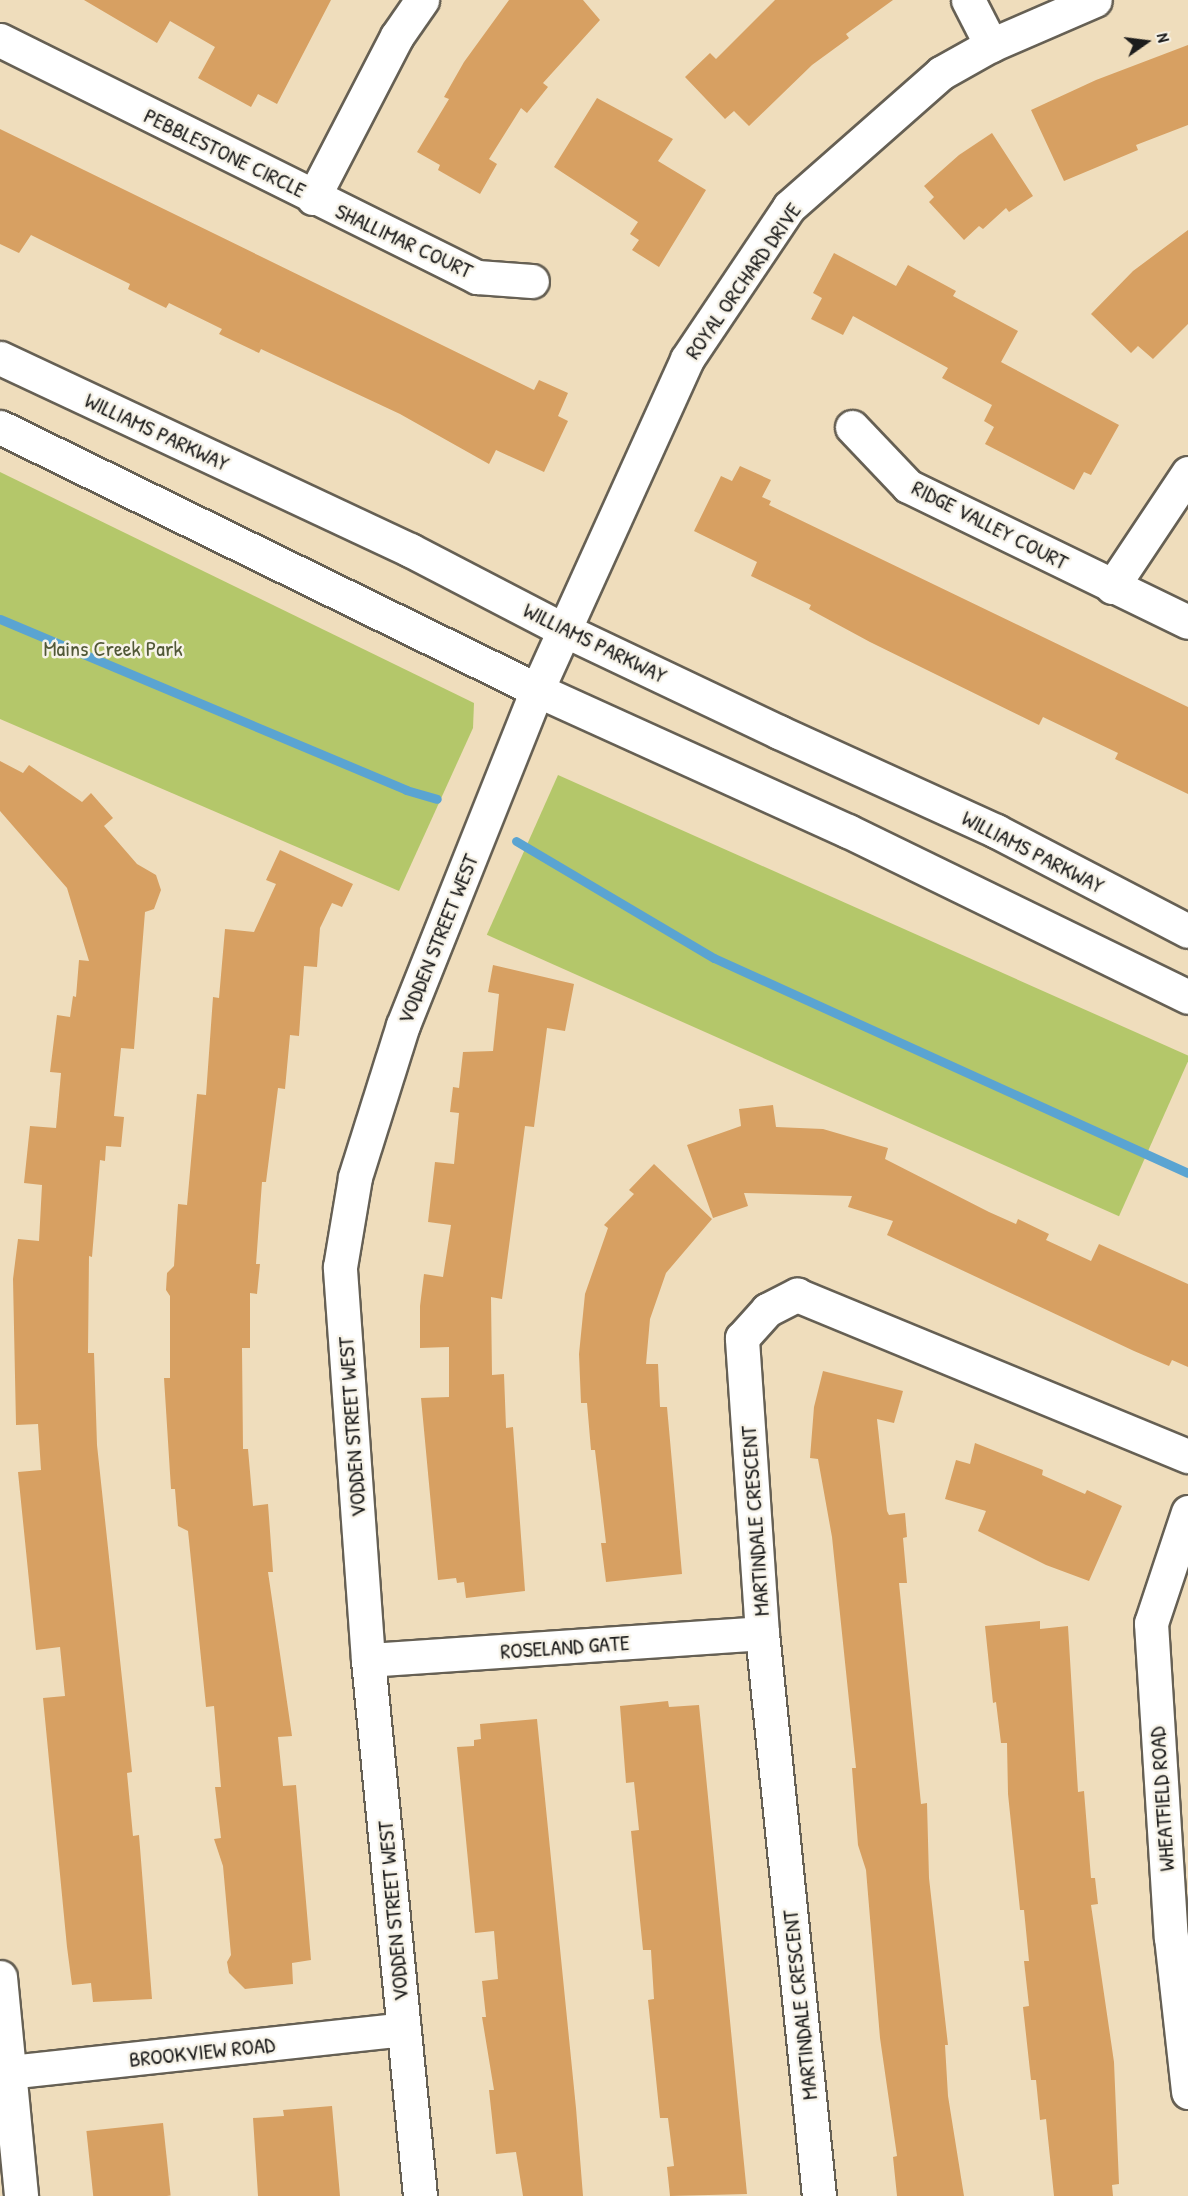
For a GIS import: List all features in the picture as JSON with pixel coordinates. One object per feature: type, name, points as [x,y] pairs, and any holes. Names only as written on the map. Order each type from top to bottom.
[{"type":"street","name":"PEBBLESTONE CIRCLE","points":[[0,40],[313,198],[397,36],[422,0]]},
{"type":"street","points":[[968,0],[991,45]]},
{"type":"street","name":"ROYAL ORCHARD DRIVE","points":[[537,690],[687,359],[789,207],[941,74],[991,45],[1095,0]]},
{"type":"street","name":"SHALLIMAR COURT","points":[[313,198],[477,277],[532,281]]},
{"type":"street","name":"WILLIAMS PARKWAY","points":[[0,358],[410,550],[564,630],[996,831],[1188,931]]},
{"type":"street","points":[[0,426],[537,690],[848,831],[1188,997]]},
{"type":"street","name":"RIDGE VALLEY COURT","points":[[852,427],[908,486],[1188,622]]},
{"type":"street","points":[[1112,586],[1188,473]]},
{"type":"street","name":"VODDEN STREET WEST","points":[[420,2196],[369,1660],[340,1267],[355,1177],[403,1025],[537,690]]},
{"type":"street","name":"MARTINDALE CRESCENT","points":[[819,2196],[762,1633],[742,1338],[767,1310],[797,1295],[1188,1456]]},
{"type":"street","name":"WHEATFIELD ROAD","points":[[1188,1512],[1150,1623],[1171,1937],[1188,2092]]},
{"type":"street","name":"ROSELAND GATE","points":[[369,1660],[762,1633]]},
{"type":"street","points":[[0,1977],[4,2073],[21,2196]]},
{"type":"street","name":"BROOKVIEW ROAD","points":[[4,2073],[404,2029]]},
{"type":"green space","name":"Mains Creek Park","points":[[0,472],[474,703],[473,728],[399,891],[0,719]]},
{"type":"green space","points":[[558,775],[1188,1055],[1188,1061],[1119,1216],[487,935]]},
{"type":"building","points":[[84,0],[331,0],[277,104],[258,94],[251,107],[198,78],[215,47],[170,21],[157,43]]},
{"type":"building","points":[[509,0],[583,0],[600,20],[543,83],[548,87],[527,113],[521,108],[489,159],[497,164],[480,194],[438,170],[440,165],[417,152],[449,99],[444,97],[464,62]]},
{"type":"building","points":[[775,0],[893,0],[846,34],[849,38],[812,65],[749,126],[734,111],[725,119],[685,77],[710,53],[716,59]]},
{"type":"building","points":[[1188,45],[1188,125],[1136,145],[1138,150],[1064,181],[1031,110],[1096,80]]},
{"type":"building","points":[[597,98],[673,139],[658,161],[706,190],[659,267],[632,250],[639,240],[630,234],[638,222],[554,167]]},
{"type":"building","points":[[0,129],[534,390],[539,380],[568,393],[558,416],[568,421],[544,472],[496,450],[489,464],[400,414],[261,349],[259,353],[219,334],[222,329],[169,303],[166,308],[128,289],[130,284],[31,235],[19,253],[0,244]]},
{"type":"building","points":[[992,133],[1033,196],[1009,212],[1006,208],[983,229],[979,226],[964,240],[929,202],[934,197],[924,186],[959,155]]},
{"type":"building","points":[[1188,230],[1188,324],[1153,359],[1138,346],[1131,353],[1091,314],[1133,271]]},
{"type":"building","points":[[834,253],[896,286],[908,265],[956,291],[953,296],[1018,331],[1001,362],[1119,425],[1091,475],[1084,472],[1074,490],[985,444],[994,427],[984,421],[992,405],[942,378],[948,368],[853,316],[843,335],[811,319],[822,298],[813,293]]},
{"type":"building","points":[[740,466],[771,480],[762,497],[771,501],[769,505],[1188,707],[1188,794],[1115,759],[1118,753],[1043,717],[1039,725],[870,642],[809,609],[811,605],[751,576],[757,562],[694,531],[721,476],[732,481]]},
{"type":"building","points":[[0,761],[23,773],[29,765],[82,802],[91,793],[113,818],[104,826],[137,864],[156,875],[161,890],[154,909],[145,912],[134,1049],[121,1048],[114,1116],[124,1117],[121,1147],[106,1146],[105,1161],[100,1160],[92,1257],[89,1256],[88,1353],[94,1353],[97,1445],[132,1772],[127,1773],[133,1836],[139,1835],[152,1999],[93,2002],[91,1983],[72,1985],[67,1947],[43,1698],[65,1696],[60,1647],[36,1650],[18,1472],[41,1470],[38,1424],[16,1425],[13,1279],[18,1239],[39,1241],[42,1185],[24,1183],[30,1126],[56,1128],[61,1073],[50,1072],[57,1015],[70,1017],[73,996],[76,997],[79,960],[89,961],[67,888],[0,811]]},
{"type":"building","points":[[280,850],[353,884],[342,907],[332,903],[320,928],[317,967],[304,966],[299,1036],[290,1035],[285,1089],[278,1088],[266,1182],[262,1182],[256,1264],[260,1264],[257,1294],[250,1293],[250,1348],[242,1348],[243,1449],[248,1449],[253,1506],[268,1504],[273,1572],[268,1572],[292,1736],[278,1737],[283,1786],[296,1785],[311,1960],[292,1963],[293,1984],[245,1989],[229,1973],[227,1962],[231,1955],[223,1866],[214,1839],[221,1838],[215,1787],[221,1787],[214,1706],[206,1707],[188,1531],[178,1526],[175,1489],[171,1489],[164,1378],[170,1378],[170,1296],[166,1290],[167,1273],[174,1266],[178,1204],[187,1205],[197,1094],[206,1095],[213,997],[219,998],[225,929],[254,932],[276,884],[266,880]]},
{"type":"building","points":[[493,965],[574,984],[565,1031],[547,1028],[534,1127],[525,1126],[502,1299],[491,1297],[492,1375],[504,1374],[506,1428],[513,1427],[525,1591],[466,1598],[464,1582],[457,1583],[456,1578],[438,1580],[421,1398],[449,1397],[449,1347],[420,1348],[420,1306],[424,1274],[443,1277],[451,1225],[428,1222],[435,1162],[454,1164],[459,1113],[450,1112],[453,1087],[459,1088],[463,1052],[493,1051],[499,994],[488,992]]},
{"type":"building","points":[[773,1105],[776,1127],[823,1129],[888,1148],[885,1159],[989,1212],[1016,1224],[1018,1219],[1049,1234],[1046,1240],[1091,1261],[1099,1244],[1188,1284],[1188,1367],[1172,1360],[1169,1366],[1134,1351],[887,1235],[893,1221],[848,1207],[852,1196],[744,1193],[748,1206],[713,1218],[687,1145],[741,1126],[739,1109]]},
{"type":"building","points":[[654,1164],[712,1219],[666,1273],[650,1319],[646,1364],[658,1364],[660,1407],[667,1407],[682,1574],[606,1582],[601,1543],[606,1543],[595,1450],[591,1450],[587,1403],[581,1403],[579,1354],[585,1294],[608,1228],[604,1225],[634,1194],[629,1190]]},
{"type":"building","points":[[823,1371],[903,1391],[894,1423],[877,1419],[887,1511],[889,1515],[905,1513],[907,1537],[903,1538],[907,1583],[899,1583],[921,1804],[927,1803],[929,1878],[948,2045],[945,2045],[948,2096],[964,2196],[897,2196],[893,2157],[897,2156],[880,2038],[866,1870],[858,1845],[852,1768],[856,1768],[832,1537],[818,1459],[810,1458],[814,1407]]},
{"type":"building","points":[[975,1443],[1043,1470],[1042,1475],[1085,1494],[1087,1490],[1122,1506],[1089,1581],[1046,1565],[978,1531],[986,1511],[945,1499],[956,1460],[970,1464]]},
{"type":"building","points":[[1040,1621],[1040,1629],[1068,1626],[1078,1792],[1084,1791],[1091,1878],[1095,1878],[1098,1904],[1091,1905],[1114,2062],[1119,2184],[1112,2185],[1113,2196],[1054,2196],[1046,2119],[1040,2120],[1036,2080],[1031,2080],[1023,2007],[1029,2006],[1024,1961],[1029,1961],[1024,1910],[1020,1910],[1008,1794],[1007,1743],[1001,1743],[996,1702],[993,1703],[985,1626]]},
{"type":"building","points":[[668,1701],[669,1707],[699,1705],[747,2194],[670,2196],[667,2167],[674,2166],[668,2118],[660,2118],[648,2000],[654,1999],[651,1950],[643,1950],[631,1831],[639,1830],[634,1782],[626,1783],[620,1706]]},
{"type":"building","points":[[537,1719],[583,2196],[523,2196],[516,2152],[496,2154],[489,2090],[494,2090],[482,2017],[486,2017],[482,1981],[498,1979],[494,1931],[475,1933],[457,1747],[474,1746],[474,1740],[481,1739],[480,1724]]},
{"type":"building","points":[[332,2106],[340,2196],[258,2196],[253,2118],[284,2116],[283,2110]]},
{"type":"building","points":[[163,2123],[171,2196],[93,2196],[86,2131]]},
{"type":"waterway","points":[[0,619],[406,790],[437,799]]},
{"type":"waterway","points":[[516,841],[714,958],[1188,1173]]}]
